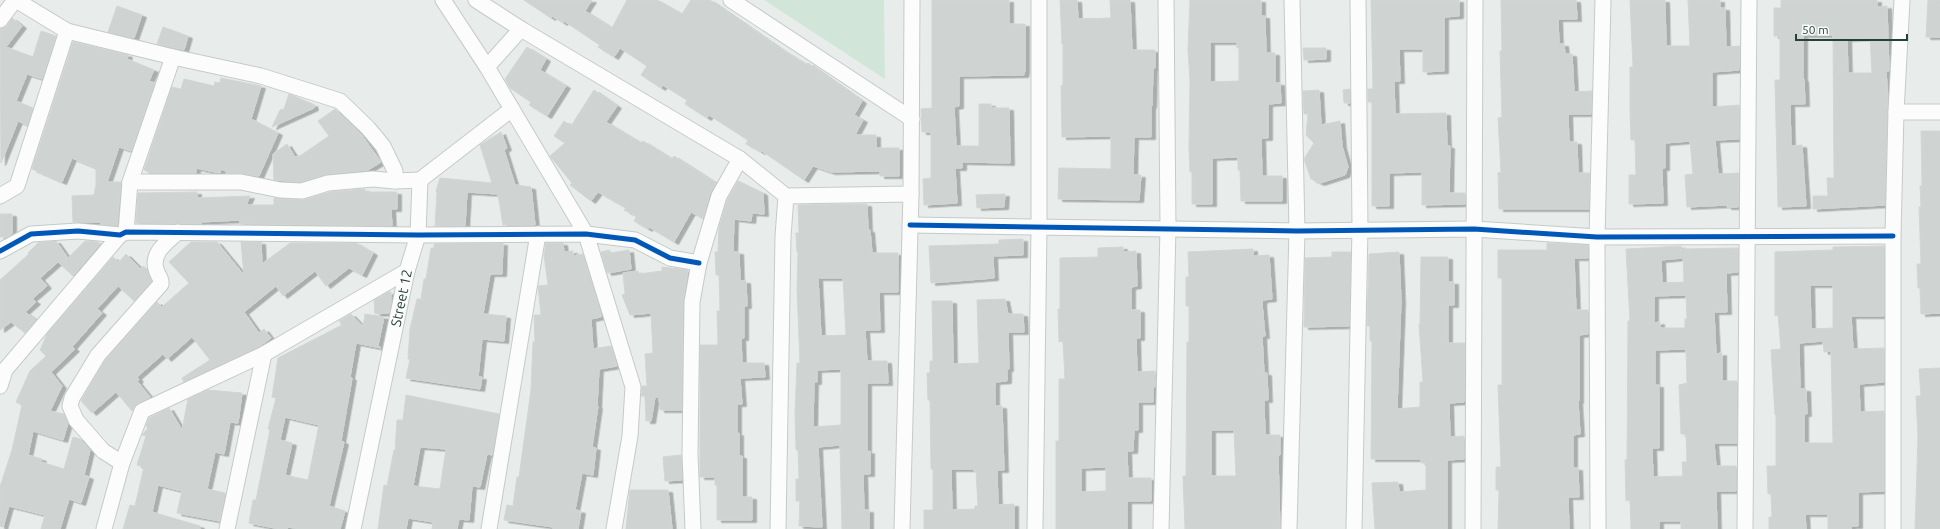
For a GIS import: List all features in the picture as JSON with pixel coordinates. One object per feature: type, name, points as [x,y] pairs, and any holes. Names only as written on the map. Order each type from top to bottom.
[{"type":"street","points":[[0,20],[16,0],[67,31],[173,57],[261,76],[340,101],[368,128],[383,146],[395,171],[395,181]]},
{"type":"street","points":[[443,0],[487,67],[557,188],[586,234],[633,387],[630,436],[614,529]]},
{"type":"street","points":[[476,0],[521,29],[740,158],[786,196],[911,194]]},
{"type":"street","points":[[731,0],[912,119]]},
{"type":"street","points":[[902,529],[911,194],[912,0]]},
{"type":"street","points":[[1035,529],[1039,228],[1039,0]]},
{"type":"street","points":[[1161,529],[1168,228],[1166,0]]},
{"type":"street","points":[[1289,529],[1297,231],[1292,0]]},
{"type":"street","points":[[1354,529],[1360,229],[1358,0]]},
{"type":"street","points":[[1473,529],[1475,0]]},
{"type":"street","points":[[1598,529],[1597,237],[1603,0]]},
{"type":"street","points":[[1745,529],[1749,0]]},
{"type":"street","points":[[1893,529],[1893,236],[1896,112],[1902,0]]},
{"type":"street","points":[[487,67],[521,29]]},
{"type":"street","points":[[0,196],[17,186],[67,31]]},
{"type":"street","points":[[0,386],[4,370],[123,233],[130,182],[173,57]]},
{"type":"street","points":[[130,182],[241,182],[280,190],[302,191],[328,183],[373,179],[395,181],[420,180],[512,109]]},
{"type":"street","points":[[1896,112],[1940,112]]},
{"type":"street","points":[[692,529],[690,454],[692,302],[699,263],[719,196],[740,158]]},
{"type":"street","name":"Street 12","points":[[353,529],[407,270],[418,236],[420,180]]},
{"type":"street","points":[[778,529],[783,244],[786,196]]},
{"type":"street","points":[[910,225],[1297,231],[1360,229],[1474,229],[1597,237],[1893,236]]},
{"type":"street","points":[[0,251],[30,234],[78,231],[123,233],[178,232],[418,236],[586,234],[635,240],[670,258],[699,263]]},
{"type":"street","points":[[122,463],[103,451],[76,420],[70,406],[98,355],[161,284],[162,281],[156,270],[155,262],[158,251],[178,232]]},
{"type":"street","points":[[489,529],[538,234]]},
{"type":"street","points":[[104,529],[122,463],[142,411],[264,354],[407,270]]},
{"type":"street","points":[[227,529],[264,354]]},
{"type":"green space","points":[[764,0],[884,0],[885,79]]},
{"type":"building","points":[[524,0],[592,0],[585,11],[612,28],[627,0],[657,0],[682,14],[691,0],[710,0],[781,49],[807,65],[808,63],[862,101],[854,115],[863,120],[855,135],[876,135],[876,148],[899,148],[899,176],[880,176],[880,171],[831,172],[813,166],[804,180],[762,151],[761,152],[746,144],[748,140],[709,115],[707,118],[685,104],[687,100],[663,85],[661,88],[641,75],[647,66],[620,48],[614,57],[598,47],[600,45],[564,21],[563,23],[552,16],[551,18]]},
{"type":"building","points":[[932,0],[1009,0],[1009,24],[1025,24],[1025,70],[1024,75],[959,76],[959,106],[954,107],[956,146],[979,146],[979,104],[991,104],[991,108],[1009,108],[1010,163],[962,162],[962,168],[955,168],[957,203],[924,205],[923,179],[931,178],[931,132],[922,132],[921,109],[932,108]]},
{"type":"building","points":[[1060,0],[1077,0],[1078,19],[1111,18],[1110,0],[1130,0],[1132,50],[1155,50],[1155,68],[1153,68],[1151,106],[1151,137],[1134,137],[1133,175],[1141,175],[1139,200],[1058,199],[1059,168],[1111,169],[1111,136],[1062,137],[1061,86],[1063,85],[1063,44]]},
{"type":"building","points":[[1190,0],[1261,0],[1261,16],[1265,16],[1266,53],[1275,53],[1275,83],[1280,83],[1281,103],[1268,104],[1268,138],[1261,138],[1262,176],[1282,176],[1282,201],[1241,201],[1238,157],[1212,158],[1212,204],[1192,204],[1192,172],[1190,172],[1189,147],[1190,80],[1188,50]],"holes":[[[1210,42],[1237,42],[1237,48],[1239,48],[1239,81],[1210,82]]]},
{"type":"building","points":[[1371,0],[1459,0],[1459,16],[1444,17],[1444,71],[1423,72],[1423,49],[1399,49],[1400,81],[1394,81],[1395,114],[1446,113],[1447,146],[1450,146],[1449,193],[1465,193],[1465,204],[1422,205],[1422,172],[1389,173],[1389,206],[1372,206],[1372,102],[1368,102],[1368,89],[1373,89]]},
{"type":"building","points":[[1501,0],[1576,0],[1577,19],[1558,19],[1559,44],[1564,44],[1565,54],[1572,54],[1574,92],[1592,91],[1591,114],[1568,114],[1569,142],[1577,142],[1578,173],[1590,173],[1589,209],[1499,209],[1498,173],[1501,172],[1498,118],[1502,117],[1500,51],[1502,51]]},
{"type":"building","points":[[1630,0],[1665,0],[1666,46],[1690,46],[1688,0],[1720,0],[1720,8],[1725,8],[1726,47],[1740,46],[1739,70],[1712,72],[1712,107],[1739,105],[1739,139],[1715,140],[1718,174],[1739,173],[1738,207],[1727,207],[1727,205],[1687,207],[1685,175],[1693,174],[1690,141],[1665,143],[1665,168],[1662,168],[1663,203],[1629,204],[1629,175],[1636,175],[1635,140],[1631,140],[1630,111],[1630,67],[1633,67]]},
{"type":"building","points":[[1781,0],[1877,0],[1877,7],[1887,6],[1889,71],[1886,71],[1888,100],[1885,205],[1813,209],[1813,196],[1828,196],[1827,178],[1834,178],[1833,35],[1803,35],[1803,79],[1805,104],[1790,104],[1791,146],[1802,145],[1806,206],[1778,207],[1775,80],[1780,80],[1780,36],[1774,36],[1774,8],[1781,8]],"holes":[[[1870,38],[1872,73],[1848,73],[1847,39]]]},
{"type":"building","points":[[1928,0],[1940,0],[1940,37],[1926,37]]},
{"type":"building","points":[[117,6],[142,15],[134,38],[108,32]]},
{"type":"building","points":[[12,18],[22,26],[6,47],[33,57],[41,31],[56,36],[42,79],[27,74],[16,101],[33,108],[27,125],[18,121],[1,163],[0,29],[7,26]]},
{"type":"building","points":[[163,27],[188,36],[184,50],[157,44]]},
{"type":"building","points":[[73,42],[128,55],[127,59],[154,70],[149,81],[155,83],[131,151],[119,147],[107,182],[121,182],[117,226],[100,224],[102,222],[73,222],[72,196],[94,195],[96,185],[96,168],[72,158],[62,182],[32,169]]},
{"type":"building","points":[[527,47],[546,59],[540,70],[566,86],[547,116],[529,105],[531,102],[510,88],[505,79]]},
{"type":"building","points":[[1303,48],[1326,48],[1326,59],[1304,60]]},
{"type":"building","points":[[221,78],[261,86],[251,119],[278,133],[259,176],[230,173],[221,169],[220,173],[196,168],[196,173],[151,173],[144,170],[172,87],[181,89],[184,79],[214,86],[215,82],[220,83]]},
{"type":"building","points":[[1350,89],[1350,103],[1344,103],[1343,90]]},
{"type":"building","points":[[594,90],[617,106],[606,122],[641,143],[643,141],[672,159],[674,156],[716,183],[710,193],[703,218],[691,212],[674,242],[649,227],[648,229],[634,221],[637,216],[624,210],[626,208],[598,192],[591,201],[570,185],[572,183],[550,156],[565,143],[554,136],[564,121],[571,126]]},
{"type":"building","points":[[1319,90],[1321,125],[1340,121],[1342,146],[1348,167],[1345,175],[1320,183],[1311,179],[1304,159],[1314,143],[1306,135],[1308,114],[1304,114],[1303,91]]},
{"type":"building","points":[[289,94],[310,103],[308,105],[313,104],[314,108],[272,127],[280,110],[284,109]]},
{"type":"building","points":[[335,109],[361,134],[381,162],[368,170],[327,174],[301,182],[274,180],[273,154],[287,144],[295,157],[300,156],[329,136],[318,121]]},
{"type":"building","points":[[1921,131],[1940,131],[1940,313],[1921,314],[1917,264],[1921,264],[1919,207],[1921,207],[1920,186],[1922,186]]},
{"type":"building","points":[[501,132],[507,148],[504,150],[515,185],[531,187],[535,225],[503,225],[498,194],[467,192],[465,226],[435,226],[436,191],[440,178],[492,183],[480,145]]},
{"type":"building","points":[[738,181],[763,193],[764,214],[752,213],[751,221],[734,219],[733,252],[739,252],[740,281],[746,281],[747,306],[744,306],[744,338],[741,338],[742,363],[764,363],[765,377],[740,378],[742,404],[737,404],[739,456],[742,456],[742,497],[752,497],[752,520],[717,520],[717,485],[715,485],[715,477],[700,477],[700,345],[718,345],[717,311],[720,311],[719,275],[716,275],[715,252],[718,252],[719,228],[727,200]]},
{"type":"building","points":[[365,189],[365,192],[397,192],[397,209],[391,209],[392,226],[240,224],[240,220],[200,222],[202,224],[136,223],[138,193],[197,192],[197,198],[250,196],[246,205],[274,205],[274,198],[302,200],[330,192]]},
{"type":"building","points":[[1005,194],[1004,207],[977,208],[976,195]]},
{"type":"building","points":[[867,204],[868,230],[870,230],[872,253],[898,253],[898,292],[879,292],[880,330],[865,330],[867,361],[887,361],[888,383],[867,383],[867,452],[870,451],[870,474],[863,474],[864,510],[869,510],[869,529],[842,529],[840,445],[818,447],[822,527],[799,526],[800,501],[796,501],[796,479],[799,479],[798,450],[796,450],[795,414],[797,363],[800,363],[797,289],[798,252],[796,233],[799,233],[798,205]],"holes":[[[818,278],[843,278],[846,335],[821,336]],[[841,369],[841,425],[813,427],[814,382],[817,382],[817,370]]]},
{"type":"building","points":[[0,214],[12,214],[12,234],[8,237],[0,237]]},
{"type":"building","points":[[1023,239],[1023,255],[993,256],[994,278],[931,283],[929,246],[999,244],[999,240]]},
{"type":"building","points":[[56,241],[68,258],[85,241],[98,242],[100,244],[73,276],[58,262],[40,278],[47,286],[32,299],[36,302],[25,312],[36,320],[25,333],[11,322],[0,330],[0,280],[29,254],[28,253],[38,243]]},
{"type":"building","points":[[191,242],[217,242],[244,275],[241,242],[261,242],[262,264],[290,243],[356,243],[373,253],[362,275],[349,268],[326,286],[315,271],[283,296],[276,286],[244,312],[259,333],[264,329],[271,338],[260,346],[184,382],[182,378],[210,360],[192,337],[167,359],[163,354],[137,377],[139,380],[137,381],[150,397],[138,403],[132,411],[116,392],[92,413],[81,401],[105,360],[157,302],[162,307],[189,283],[169,262]]},
{"type":"building","points":[[503,243],[502,274],[490,274],[483,314],[506,316],[504,341],[482,339],[478,377],[482,377],[480,389],[406,378],[410,359],[408,359],[410,329],[417,299],[421,299],[431,248],[434,248],[434,244]]},
{"type":"building","points":[[546,243],[563,243],[564,252],[573,251],[573,256],[583,254],[601,314],[601,317],[591,319],[593,349],[611,346],[617,366],[599,369],[598,406],[592,447],[596,448],[593,475],[582,473],[575,510],[581,511],[578,529],[553,529],[553,527],[504,520],[507,505],[513,506],[517,477],[519,477],[531,390],[533,342],[535,342],[534,315],[541,315],[538,286],[548,285],[544,255]]},
{"type":"building","points":[[1547,243],[1588,245],[1588,258],[1574,258],[1576,310],[1588,310],[1588,334],[1579,335],[1578,401],[1580,434],[1573,435],[1573,468],[1578,468],[1579,497],[1568,497],[1569,529],[1498,529],[1499,490],[1496,490],[1496,467],[1501,467],[1498,385],[1502,385],[1502,278],[1498,278],[1498,250],[1547,250]]},
{"type":"building","points":[[1681,246],[1682,258],[1661,260],[1662,283],[1684,282],[1683,249],[1738,248],[1738,272],[1726,273],[1727,312],[1714,312],[1716,354],[1722,353],[1722,381],[1737,381],[1737,443],[1714,443],[1716,466],[1736,466],[1736,491],[1716,491],[1717,529],[1681,529],[1681,521],[1659,521],[1659,529],[1631,529],[1630,500],[1626,501],[1625,460],[1627,460],[1628,321],[1630,321],[1626,249]],"holes":[[[1686,295],[1687,319],[1685,319],[1685,328],[1660,328],[1660,322],[1654,323],[1654,296]],[[1686,349],[1687,383],[1679,385],[1681,434],[1686,434],[1687,462],[1682,462],[1683,476],[1653,477],[1652,448],[1659,448],[1659,385],[1655,385],[1655,350]]]},
{"type":"building","points":[[1884,246],[1884,316],[1851,316],[1853,349],[1884,348],[1884,382],[1859,384],[1860,412],[1884,411],[1884,491],[1858,492],[1858,526],[1851,526],[1851,529],[1828,529],[1828,514],[1805,514],[1806,529],[1769,529],[1769,517],[1772,517],[1771,494],[1768,494],[1767,466],[1776,466],[1776,415],[1771,350],[1781,349],[1778,315],[1775,316],[1775,252],[1833,250],[1833,247]],"holes":[[[1810,285],[1833,285],[1833,328],[1811,329]],[[1823,341],[1824,352],[1831,351],[1833,443],[1804,443],[1804,414],[1807,414],[1806,389],[1800,389],[1799,343]]]},
{"type":"building","points":[[1123,247],[1123,252],[1136,251],[1137,286],[1131,287],[1131,310],[1140,310],[1140,338],[1136,338],[1137,372],[1155,371],[1155,387],[1153,387],[1153,402],[1138,402],[1138,430],[1134,430],[1133,451],[1127,451],[1128,478],[1151,478],[1151,501],[1127,501],[1127,529],[1056,529],[1056,441],[1059,441],[1059,379],[1065,379],[1063,341],[1059,342],[1058,309],[1060,309],[1060,258],[1098,257],[1098,248]],"holes":[[[1106,467],[1106,491],[1081,492],[1081,468]]]},
{"type":"building","points":[[1253,249],[1253,256],[1269,255],[1272,299],[1263,300],[1262,303],[1265,336],[1262,336],[1264,373],[1267,373],[1268,400],[1264,400],[1265,435],[1280,435],[1280,455],[1278,455],[1280,529],[1185,529],[1183,476],[1186,476],[1187,342],[1189,342],[1189,306],[1186,306],[1186,277],[1189,277],[1188,252]],"holes":[[[1211,430],[1234,430],[1236,476],[1211,476]]]},
{"type":"building","points":[[610,250],[610,253],[629,250],[631,269],[607,273],[601,252]]},
{"type":"building","points":[[1332,252],[1351,252],[1349,326],[1304,327],[1305,258],[1332,257]]},
{"type":"building","points":[[1399,252],[1401,301],[1397,409],[1420,407],[1420,382],[1423,382],[1419,324],[1421,257],[1448,257],[1448,282],[1454,282],[1454,305],[1448,305],[1448,343],[1465,343],[1464,402],[1449,403],[1450,437],[1464,436],[1464,459],[1447,460],[1447,529],[1375,529],[1372,483],[1398,482],[1399,492],[1426,490],[1426,463],[1421,463],[1421,459],[1371,459],[1372,341],[1370,341],[1370,326],[1367,326],[1369,254]]},
{"type":"building","points":[[126,254],[141,269],[143,266],[147,269],[152,281],[134,301],[118,286],[97,309],[102,313],[72,347],[75,349],[51,372],[62,386],[50,411],[64,414],[68,423],[63,440],[33,431],[28,455],[42,459],[41,462],[64,469],[73,437],[80,439],[90,450],[84,475],[89,477],[81,503],[69,499],[60,529],[41,529],[45,515],[9,506],[3,527],[0,526],[0,487],[12,450],[22,405],[16,402],[30,371],[46,356],[40,350],[47,334],[113,257],[119,262]]},
{"type":"building","points":[[662,267],[688,270],[683,302],[682,410],[660,410],[659,397],[655,397],[651,421],[646,421],[645,396],[641,396],[642,386],[647,386],[645,354],[653,353],[651,313],[630,315],[622,295],[625,294],[623,273],[638,271],[639,274],[662,271]]},
{"type":"building","points":[[388,292],[391,292],[389,313],[375,314],[374,300]]},
{"type":"building","points":[[1005,299],[1008,314],[1023,314],[1024,332],[1008,332],[1009,369],[1007,369],[1007,381],[995,382],[995,406],[1002,406],[1004,470],[997,470],[998,505],[1014,504],[1014,529],[924,529],[924,510],[933,510],[930,400],[928,400],[927,373],[930,373],[930,361],[933,361],[932,301],[952,301],[953,364],[979,363],[977,300]],"holes":[[[951,469],[974,469],[974,471],[976,471],[978,506],[975,506],[975,509],[952,510]]]},
{"type":"building","points":[[351,314],[363,327],[365,314],[384,317],[378,345],[381,348],[356,343],[350,377],[352,378],[341,441],[344,442],[329,506],[345,511],[340,529],[301,529],[288,527],[287,529],[280,529],[249,523],[253,500],[256,500],[270,430],[268,429],[276,398],[272,397],[278,358],[342,325],[339,321]],"holes":[[[285,417],[319,425],[308,480],[285,475],[292,443],[280,440]]]},
{"type":"building","points":[[1940,368],[1940,529],[1915,529],[1918,437],[1916,396],[1921,396],[1919,369]]},
{"type":"building","points":[[208,390],[242,393],[238,423],[230,422],[224,454],[215,452],[207,489],[225,493],[220,521],[177,513],[182,491],[158,485],[152,512],[200,526],[200,529],[123,529],[130,505],[135,506],[144,467],[137,465],[146,436],[142,435],[148,428],[146,426],[149,418],[169,408],[182,430],[188,399]]},
{"type":"building","points":[[406,395],[499,414],[492,455],[487,454],[480,487],[472,486],[469,520],[459,519],[457,529],[432,529],[433,522],[408,518],[406,529],[378,529],[384,485],[387,486],[394,450],[395,451],[397,420],[403,420]],"holes":[[[420,447],[446,449],[440,489],[413,486]]]},
{"type":"building","points":[[681,455],[682,480],[665,481],[663,457]]},
{"type":"building","points":[[630,490],[668,490],[672,529],[626,529]]},
{"type":"cycle path","points":[[910,225],[1297,231],[1474,229],[1597,237],[1893,236]]},
{"type":"cycle path","points":[[0,251],[31,234],[78,231],[120,235],[126,232],[418,235],[586,234],[635,240],[670,258],[699,263]]}]
